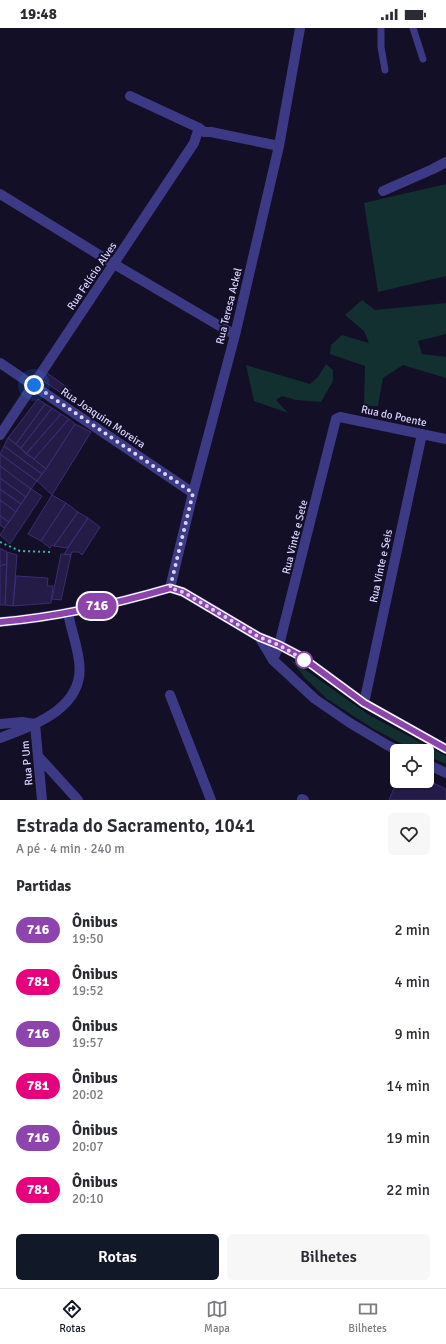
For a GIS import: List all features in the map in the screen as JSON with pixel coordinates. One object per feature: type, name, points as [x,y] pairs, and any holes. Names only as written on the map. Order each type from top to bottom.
[{"type":"street","name":"Rua Teresa Ackel","points":[[170,588],[193,493],[235,335],[279,146],[300,28]]},
{"type":"street","points":[[130,96],[199,128],[204,132],[211,132],[279,146]]},
{"type":"street","name":"Rua Felício Alves","points":[[0,435],[194,143],[199,128]]},
{"type":"street","points":[[384,191],[446,162]]},
{"type":"street","points":[[0,194],[114,264],[235,335]]},
{"type":"street","name":"Rua Joaquim Moreira","points":[[0,363],[193,493]]},
{"type":"street","name":"Rua do Poente","points":[[336,419],[340,417],[446,439]]},
{"type":"street","name":"Rua Vinte e Sete","points":[[274,660],[336,419]]},
{"type":"street","name":"Rua Vinte e Seis","points":[[364,703],[422,434]]},
{"type":"street","points":[[0,622],[28,620],[68,613],[170,588],[183,592],[259,637],[300,656],[364,703],[446,749]]},
{"type":"street","points":[[0,738],[35,724],[57,712],[74,692],[79,680],[79,662],[68,613]]},
{"type":"street","points":[[259,637],[274,660],[314,699],[350,723],[390,746]]},
{"type":"street","points":[[170,695],[211,800]]},
{"type":"street","points":[[0,724],[22,722],[35,724]]},
{"type":"street","name":"Rua P Um","points":[[35,724],[42,800]]},
{"type":"street","points":[[38,756],[78,800]]},
{"type":"street","points":[[434,767],[446,773]]},
{"type":"lane","points":[[380,28],[381,47],[385,70]]},
{"type":"lane","points":[[412,28],[423,59]]},
{"type":"path","points":[[0,542],[20,551],[51,552]]},
{"type":"green space","points":[[446,184],[446,276],[378,292],[364,203]]},
{"type":"green space","points":[[362,300],[375,310],[446,303],[446,334],[418,341],[422,354],[446,357],[446,378],[403,365],[383,378],[378,406],[364,406],[365,366],[330,354],[331,345],[342,335],[369,343],[364,331],[345,315]]},
{"type":"green space","points":[[326,364],[333,370],[333,381],[321,402],[296,400],[282,396],[276,400],[288,413],[254,401],[246,365],[310,384],[318,377]]},
{"type":"green space","points":[[290,659],[369,715],[423,744],[402,744],[374,729],[327,699],[305,678]]},
{"type":"green space","points":[[434,750],[446,756],[446,764],[434,759]]},
{"type":"building","points":[[47,373],[71,390],[67,397],[42,380]]},
{"type":"building","points":[[38,399],[45,404],[16,444],[8,438]]},
{"type":"building","points":[[45,404],[52,408],[21,448],[16,444]]},
{"type":"building","points":[[52,408],[61,414],[26,454],[21,448]]},
{"type":"building","points":[[61,414],[69,419],[34,459],[26,454]]},
{"type":"building","points":[[69,419],[75,424],[46,469],[34,459]]},
{"type":"building","points":[[75,424],[91,432],[52,495],[37,481]]},
{"type":"building","points":[[8,438],[46,469],[42,474],[4,446]]},
{"type":"building","points":[[4,446],[42,474],[37,481],[0,454]]},
{"type":"building","points":[[0,454],[37,481],[31,489],[0,466]]},
{"type":"building","points":[[0,466],[31,489],[26,497],[0,478]]},
{"type":"building","points":[[0,478],[26,497],[21,504],[0,489]]},
{"type":"building","points":[[0,489],[21,504],[16,512],[0,500]]},
{"type":"building","points":[[31,489],[42,496],[10,544],[0,535]]},
{"type":"building","points":[[52,495],[66,503],[41,541],[28,534]]},
{"type":"building","points":[[0,500],[16,512],[9,522],[0,516]]},
{"type":"building","points":[[66,503],[78,512],[54,546],[52,545],[50,548],[41,541]]},
{"type":"building","points":[[78,512],[88,518],[67,548],[54,546]]},
{"type":"building","points":[[0,516],[9,522],[4,528],[0,525]]},
{"type":"building","points":[[88,518],[100,527],[82,555],[79,552],[72,552],[71,555],[64,554]]},
{"type":"building","points":[[0,548],[7,552],[7,564],[0,566]]},
{"type":"building","points":[[7,552],[17,555],[13,606],[5,605]]},
{"type":"building","points":[[61,554],[71,555],[61,600],[52,599]]},
{"type":"building","points":[[7,564],[5,605],[0,605],[0,566]]},
{"type":"building","points":[[16,576],[48,578],[47,586],[53,586],[51,603],[13,606]]},
{"type":"building","points":[[434,783],[446,789],[446,800],[389,800],[394,788],[434,788]]},
{"type":"bus line","name":"716","points":[[0,622],[28,620],[68,613],[144,596],[170,588],[183,592],[259,637],[300,656],[364,703],[446,749]]},
{"type":"route","points":[[34,385],[193,493],[170,588],[183,592],[259,637],[279,645],[300,656],[304,660]]}]
